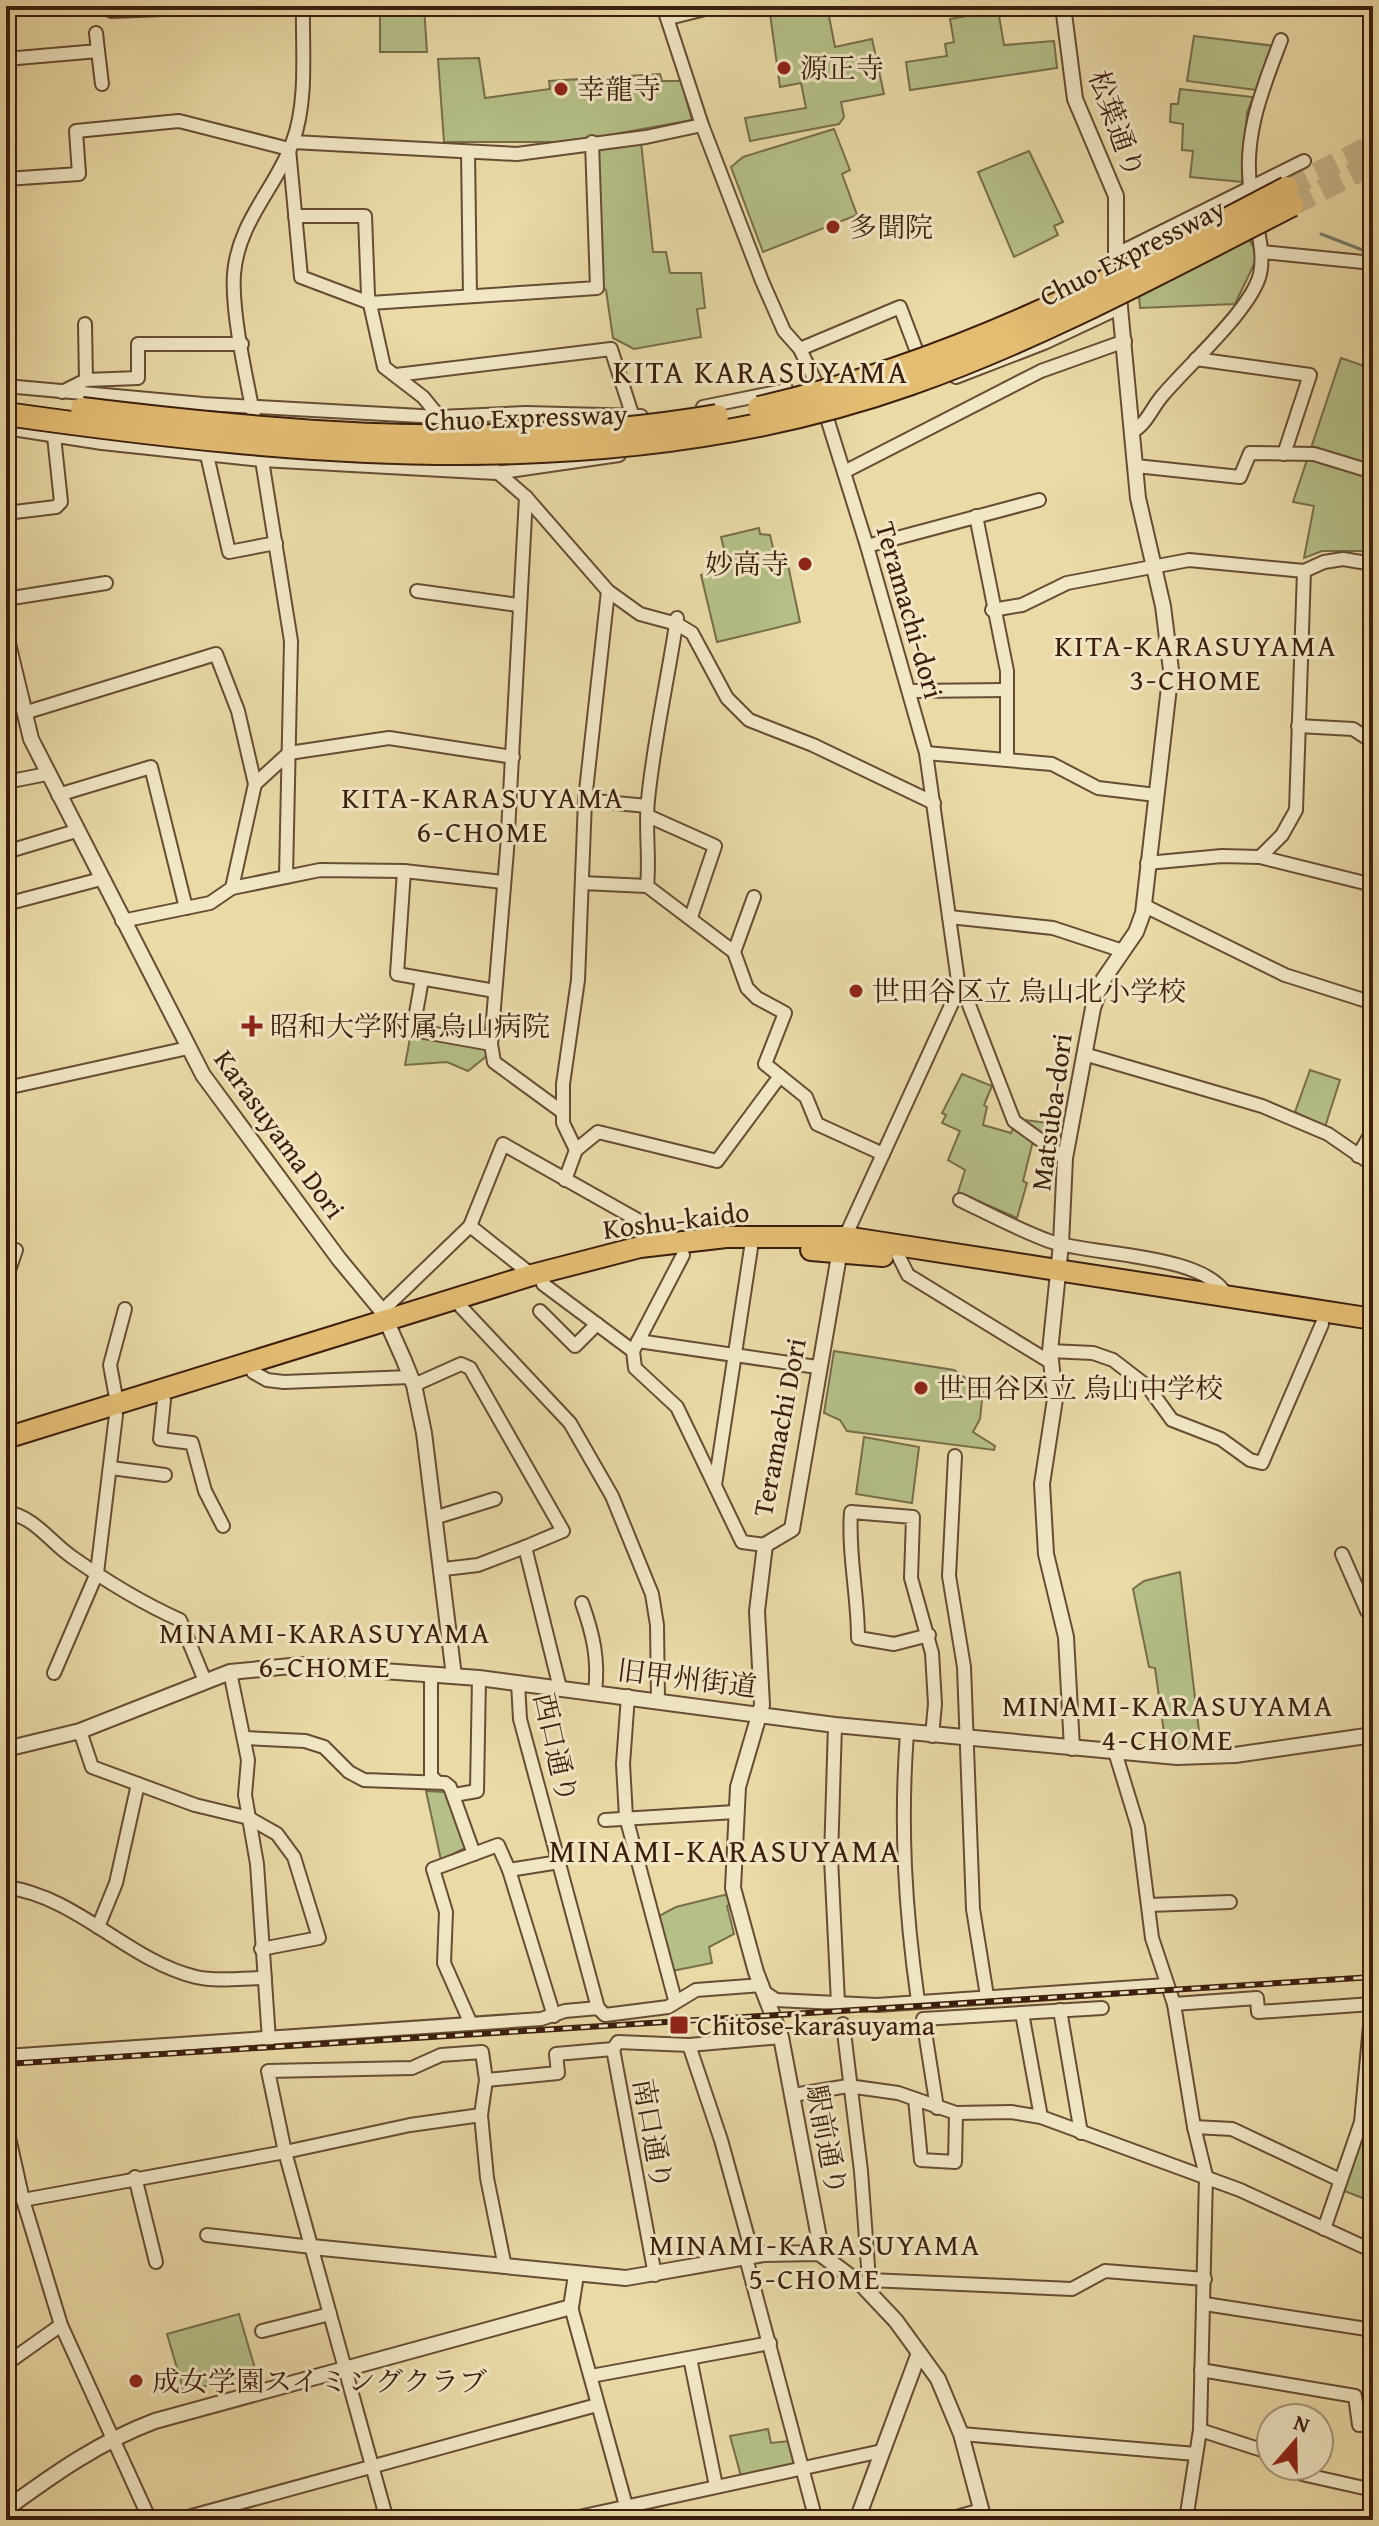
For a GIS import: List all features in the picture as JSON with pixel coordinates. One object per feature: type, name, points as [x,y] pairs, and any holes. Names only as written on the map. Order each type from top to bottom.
[{"type":"highway","name":"Chuo Expressway","points":[[6,399],[193,422],[416,437],[544,435],[687,421],[836,389],[961,348],[1094,290],[1289,196],[1102,303],[968,362],[839,405],[688,436],[548,450],[411,452],[254,444],[6,414]]},
{"type":"highway","name":"Koshu-kaido","points":[[6,1450],[116,1409],[385,1320],[537,1279],[645,1258],[726,1237],[841,1244],[1373,1319]]},
{"type":"highway","name":"Koshu-kaido","points":[[680,1249],[841,1244],[899,1257],[1058,1274],[1373,1332]]},
{"type":"highway","name":"Koshu-kaido","points":[[6,1438],[116,1409],[164,1400],[253,1372],[385,1320],[461,1307],[537,1279]]},
{"type":"street","points":[[111,11],[241,6]]},
{"type":"street","points":[[303,6],[299,110],[291,145],[301,277],[370,303],[597,288],[592,142]]},
{"type":"street","points":[[666,12],[717,6]]},
{"type":"street","name":"松葉通り","points":[[1061,7],[1075,99],[1116,196],[1116,265],[1138,498],[1154,565]]},
{"type":"street","name":"Teramachi-dori","points":[[666,12],[702,125],[762,281],[784,331],[800,349],[816,383],[867,546],[926,753],[959,988]]},
{"type":"street","points":[[96,33],[102,84]]},
{"type":"street","points":[[1132,432],[1141,427],[1161,397],[1237,313],[1260,277],[1262,252],[1250,187],[1253,119],[1281,40]]},
{"type":"street","points":[[6,59],[98,51]]},
{"type":"street","points":[[6,179],[79,174],[76,131],[179,121],[291,145],[517,154],[570,149],[592,142],[646,137],[702,125]]},
{"type":"street","points":[[286,877],[291,641],[242,344],[234,274],[240,244],[253,213],[291,145]]},
{"type":"street","points":[[468,152],[470,296]]},
{"type":"street","points":[[6,386],[66,393],[439,417],[526,413],[633,417],[720,405],[816,383],[917,352],[1022,311],[1116,265],[1125,250],[1304,161]]},
{"type":"street","points":[[295,216],[365,216],[370,303],[384,367],[423,397],[496,473],[526,497],[608,591],[640,614],[677,621],[692,633],[727,698],[749,720],[813,745],[934,803]]},
{"type":"street","points":[[1262,252],[1373,263]]},
{"type":"street","points":[[800,349],[900,307],[917,352]]},
{"type":"street","points":[[6,428],[207,455],[496,473],[702,446],[827,418],[980,369],[1121,307]]},
{"type":"street","points":[[85,324],[86,380]]},
{"type":"street","points":[[844,472],[1041,371],[1125,341]]},
{"type":"street","points":[[66,393],[86,380],[138,378],[138,344],[242,344]]},
{"type":"street","points":[[396,375],[611,349],[633,417]]},
{"type":"street","points":[[1196,359],[1310,375],[1284,454]]},
{"type":"street","points":[[6,513],[56,507],[61,502],[54,436]]},
{"type":"street","points":[[1136,466],[1240,477],[1250,453],[1314,454],[1373,472]]},
{"type":"street","points":[[207,455],[229,552],[276,543]]},
{"type":"street","points":[[526,497],[518,605],[513,757],[491,1044],[494,1062],[561,1111]]},
{"type":"street","points":[[867,546],[1039,500]]},
{"type":"street","points":[[976,516],[992,610],[1007,671],[1007,760]]},
{"type":"street","points":[[992,610],[1022,605],[1067,583],[1189,560],[1304,571],[1324,562],[1343,559],[1373,564]]},
{"type":"street","name":"Matsuba-dori","points":[[1072,1748],[1066,1637],[1046,1554],[1043,1509],[1042,1484],[1055,1399],[1050,1357],[1061,1244],[1065,1158],[1084,1054],[1098,994],[1136,932],[1145,906],[1147,863],[1171,679],[1163,606],[1154,565]]},
{"type":"street","points":[[1260,857],[1282,835],[1296,810],[1304,571]]},
{"type":"street","points":[[6,599],[106,583]]},
{"type":"street","points":[[417,591],[518,605]]},
{"type":"street","points":[[576,1150],[561,1111],[578,980],[585,800],[608,591]]},
{"type":"street","points":[[647,886],[650,858],[647,811],[653,750],[677,621]]},
{"type":"street","name":"Karasuyama Dori","points":[[6,635],[24,713],[47,774],[188,1048],[215,1095],[385,1320],[412,1381],[437,1517],[454,1676]]},
{"type":"street","points":[[24,713],[216,654],[238,711],[255,784],[232,888]]},
{"type":"street","points":[[910,691],[1007,690]]},
{"type":"street","points":[[1298,726],[1353,729],[1373,742]]},
{"type":"street","points":[[255,784],[289,753],[389,738],[513,757]]},
{"type":"street","points":[[926,753],[1052,764],[1098,788],[1156,795]]},
{"type":"street","points":[[58,795],[151,767],[186,908]]},
{"type":"street","points":[[6,782],[47,774]]},
{"type":"street","points":[[585,800],[647,811],[715,846],[691,917]]},
{"type":"street","points":[[6,852],[76,831]]},
{"type":"street","points":[[1147,863],[1222,856],[1260,857],[1373,885]]},
{"type":"street","points":[[122,921],[210,903],[232,888],[320,870],[404,871],[503,882]]},
{"type":"street","points":[[404,871],[397,974],[495,991]]},
{"type":"street","points":[[6,904],[101,879]]},
{"type":"street","points":[[582,883],[647,886],[734,952],[747,988],[757,998],[785,1013],[765,1064],[806,1097],[817,1124],[883,1154]]},
{"type":"street","points":[[734,952],[754,897]]},
{"type":"street","points":[[1145,906],[1285,975],[1373,1003]]},
{"type":"street","points":[[949,917],[1053,928],[1123,951]]},
{"type":"street","points":[[422,979],[413,1030],[491,1044]]},
{"type":"street","points":[[841,1244],[959,988],[966,997],[1014,1121],[1065,1158]]},
{"type":"street","points":[[6,1088],[188,1048]]},
{"type":"street","points":[[1084,1054],[1262,1106],[1328,1134],[1373,1165]]},
{"type":"street","points":[[565,1180],[576,1150],[598,1132],[717,1161],[780,1076]]},
{"type":"street","points":[[1358,1156],[1373,1130]]},
{"type":"street","points":[[385,1320],[470,1226],[503,1144],[565,1180],[680,1249],[635,1346],[635,1368],[677,1407],[742,1542],[765,1545]]},
{"type":"street","points":[[960,1200],[1061,1244],[1195,1272],[1221,1284],[1227,1296]]},
{"type":"street","points":[[470,1226],[597,1324],[635,1346],[735,1355],[817,1367]]},
{"type":"street","name":"Teramachi Dori","points":[[759,1713],[762,1705],[757,1611],[765,1545],[792,1529],[817,1367],[841,1244]]},
{"type":"street","points":[[715,1485],[751,1248]]},
{"type":"street","points":[[6,1279],[16,1250]]},
{"type":"street","points":[[899,1257],[908,1275],[1050,1357],[1093,1353],[1113,1360],[1148,1387],[1172,1420],[1221,1439],[1250,1460],[1262,1463],[1322,1324]]},
{"type":"street","points":[[461,1307],[570,1423],[612,1496],[652,1594],[657,1625],[658,1700]]},
{"type":"street","points":[[54,1673],[97,1573],[116,1409],[110,1365],[125,1309]]},
{"type":"street","points":[[540,1311],[575,1346],[597,1324]]},
{"type":"street","points":[[253,1372],[267,1380],[284,1382],[412,1381],[461,1364],[470,1368],[563,1531],[478,1565],[444,1569]]},
{"type":"street","points":[[164,1400],[160,1439],[192,1443],[205,1491],[223,1526]]},
{"type":"street","points":[[955,1456],[949,1576],[964,1667],[973,1909],[987,1996]]},
{"type":"street","points":[[111,1468],[165,1475]]},
{"type":"street","points":[[437,1517],[495,1499]]},
{"type":"street","points":[[6,1512],[25,1516],[69,1556],[139,1601],[180,1620],[205,1681]]},
{"type":"street","points":[[929,1635],[894,1644],[858,1638],[858,1594],[849,1540],[851,1512],[913,1517],[911,1578],[929,1635],[935,1704],[932,1736]]},
{"type":"street","points":[[525,1547],[560,1688]]},
{"type":"street","points":[[1342,1554],[1367,1611],[1373,1609]]},
{"type":"street","points":[[582,1603],[594,1637],[598,1666],[595,1692]]},
{"type":"street","name":"旧甲州街道","points":[[6,1749],[80,1731],[230,1672],[301,1665],[479,1678],[835,1725],[1115,1752],[1209,1757],[1373,1735]]},
{"type":"street","points":[[230,1672],[246,1738],[249,1818],[257,1864],[269,2040]]},
{"type":"street","points":[[431,1674],[431,1776],[437,1782]]},
{"type":"street","points":[[454,1795],[477,1791],[479,1678]]},
{"type":"street","name":"西口通り","points":[[518,1683],[520,1719],[598,2008]]},
{"type":"street","points":[[628,1696],[623,1749],[626,1817],[675,2000]]},
{"type":"street","points":[[759,1713],[738,1787],[733,1888],[763,1989],[776,2000],[838,2003],[918,2001],[1166,1985]]},
{"type":"street","points":[[835,1725],[832,1886],[838,2003]]},
{"type":"street","points":[[80,1731],[92,1767],[195,1805],[249,1818],[287,1843],[319,1938],[261,1949]]},
{"type":"street","points":[[907,1733],[901,1812],[906,1905],[918,2001]]},
{"type":"street","points":[[246,1738],[305,1741],[324,1747],[349,1772],[364,1780],[437,1782],[450,1787],[474,1854]]},
{"type":"street","points":[[1115,1752],[1138,1827],[1152,1938],[1174,2004],[1194,2127],[1206,2176],[1200,2430],[1186,2520]]},
{"type":"street","points":[[98,1927],[116,1883],[138,1784]]},
{"type":"street","points":[[605,1820],[735,1812]]},
{"type":"street","points":[[471,2024],[444,1963],[446,1912],[433,1869],[498,1845],[509,1870],[554,2016]]},
{"type":"street","points":[[509,1870],[559,1862]]},
{"type":"street","points":[[6,1887],[54,1900],[157,1962],[197,1977],[265,1978]]},
{"type":"street","points":[[1149,1905],[1230,1902]]},
{"type":"street","points":[[6,2056],[471,2024],[554,2016],[598,2008],[605,2015],[638,2013],[668,2007],[696,1990],[763,1989]]},
{"type":"street","name":"駅前通り","points":[[763,1989],[781,2037],[820,2243],[819,2253]]},
{"type":"street","points":[[1174,2004],[1257,1998],[1258,2012],[1372,2004],[1365,2102],[1324,2229]]},
{"type":"street","points":[[937,2108],[923,2019],[1102,2008]]},
{"type":"street","points":[[1060,2010],[1081,2133]]},
{"type":"street","points":[[1022,2013],[1041,2117]]},
{"type":"street","points":[[843,2024],[848,2086],[861,2171],[866,2283]]},
{"type":"street","points":[[486,2080],[558,2073],[556,2054],[613,2049],[618,2042],[689,2045],[781,2037]]},
{"type":"street","points":[[689,2045],[721,2140],[816,2520]]},
{"type":"street","name":"南口通り","points":[[613,2049],[655,2275]]},
{"type":"street","points":[[387,2520],[285,2152],[268,2071],[412,2068],[437,2056],[482,2052],[486,2080],[481,2115],[487,2178],[505,2267]]},
{"type":"street","points":[[793,2095],[848,2086],[898,2093],[956,2113],[1011,2112],[1041,2117],[1206,2176],[1373,2251]]},
{"type":"street","points":[[915,2099],[921,2160],[955,2162],[956,2113]]},
{"type":"street","points":[[23,2200],[135,2177],[285,2152],[410,2125],[481,2115]]},
{"type":"street","points":[[6,2124],[23,2200],[61,2325],[150,2520]]},
{"type":"street","points":[[1194,2127],[1232,2129],[1340,2180]]},
{"type":"street","points":[[135,2177],[156,2262]]},
{"type":"street","points":[[207,2235],[626,2278],[749,2257],[819,2253],[866,2283],[938,2379],[961,2434],[983,2515],[946,2520]]},
{"type":"street","points":[[866,2283],[1072,2289],[1105,2271],[1205,2279]]},
{"type":"street","points":[[576,2275],[571,2307],[630,2520]]},
{"type":"street","points":[[1205,2304],[1373,2330]]},
{"type":"street","points":[[6,2509],[112,2437],[155,2421],[571,2307]]},
{"type":"street","points":[[262,2331],[330,2314]]},
{"type":"street","points":[[6,2364],[61,2325]]},
{"type":"street","points":[[591,2376],[770,2343]]},
{"type":"street","points":[[857,2520],[919,2353]]},
{"type":"street","points":[[690,2358],[716,2486]]},
{"type":"street","points":[[1201,2370],[1355,2396],[1359,2425],[1373,2424]]},
{"type":"street","points":[[177,2520],[597,2405]]},
{"type":"street","points":[[1200,2430],[1255,2448]]},
{"type":"street","points":[[961,2434],[1196,2454]]},
{"type":"street","points":[[565,2520],[882,2451]]},
{"type":"street","points":[[1335,2481],[1373,2490]]},
{"type":"green space","points":[[380,6],[424,6],[427,52],[380,52]]},
{"type":"green space","points":[[769,6],[827,6],[835,47],[872,39],[884,94],[841,102],[844,117],[839,124],[750,141],[745,118],[806,108],[801,83],[780,87]]},
{"type":"green space","points":[[998,10],[1004,45],[1054,41],[1057,68],[910,90],[906,62],[947,56],[945,44],[954,42],[950,19]]},
{"type":"green space","points":[[1194,36],[1275,46],[1256,90],[1187,81]]},
{"type":"green space","points":[[479,58],[485,98],[550,89],[549,81],[660,74],[662,81],[681,81],[692,120],[571,142],[444,142],[438,59]]},
{"type":"green space","points":[[1180,89],[1253,97],[1247,113],[1242,182],[1190,177],[1193,151],[1182,150],[1183,124],[1170,122],[1171,104],[1178,104]]},
{"type":"green space","points":[[834,129],[850,170],[842,174],[857,215],[763,252],[731,167],[743,157]]},
{"type":"green space","points":[[641,142],[653,252],[666,252],[670,273],[701,273],[705,308],[697,309],[701,337],[634,349],[613,338],[606,290],[602,288],[596,145]]},
{"type":"green space","points":[[1029,151],[1063,222],[1054,226],[1058,235],[1014,257],[978,172]]},
{"type":"green space","points":[[1249,239],[1258,256],[1235,304],[1140,308],[1139,296]]},
{"type":"green space","points":[[1341,358],[1373,369],[1373,551],[1322,551],[1304,558],[1314,506],[1293,502]]},
{"type":"green space","points":[[759,528],[760,534],[770,535],[776,561],[787,560],[800,622],[717,642],[701,575],[729,569],[721,537]]},
{"type":"green space","points":[[411,1033],[485,1045],[488,1055],[468,1071],[447,1062],[405,1065]]},
{"type":"green space","points":[[1310,1070],[1340,1080],[1325,1127],[1295,1112]]},
{"type":"green space","points":[[962,1074],[992,1086],[984,1105],[987,1107],[983,1125],[1011,1133],[1014,1127],[1033,1141],[1023,1181],[1027,1183],[1017,1218],[958,1192],[965,1170],[948,1160],[960,1131],[942,1123],[946,1115],[942,1113]]},
{"type":"green space","points":[[1017,1119],[1064,1125],[1061,1150]]},
{"type":"green space","points":[[834,1351],[954,1370],[983,1390],[980,1419],[973,1432],[995,1446],[994,1450],[847,1431],[840,1420],[824,1413]]},
{"type":"green space","points":[[864,1437],[919,1447],[912,1503],[856,1494]]},
{"type":"green space","points":[[1180,1572],[1199,1731],[1191,1733],[1192,1747],[1166,1747],[1155,1668],[1149,1667],[1133,1589],[1144,1581]]},
{"type":"green space","points":[[426,1791],[445,1792],[451,1797],[467,1847],[441,1860]]},
{"type":"green space","points":[[731,1896],[732,1903],[727,1906],[734,1934],[709,1947],[712,1963],[672,1971],[659,1916],[676,1907]]},
{"type":"green space","points":[[1358,2138],[1373,2143],[1373,2202],[1339,2189]]},
{"type":"green space","points":[[239,2314],[256,2372],[184,2392],[167,2334]]},
{"type":"green space","points":[[768,2429],[771,2443],[790,2441],[795,2459],[791,2466],[741,2476],[730,2436]]},
{"type":"waterway","points":[[1321,234],[1373,254]]},
{"type":"tunnel","points":[[1287,188],[1373,145]]},
{"type":"tunnel","points":[[1292,205],[1373,164]]},
{"type":"railway","points":[[6,2064],[1373,1977]]},
{"type":"place","name":"源正寺","points":[[784,68]]},
{"type":"place","name":"幸龍寺","points":[[561,89]]},
{"type":"place","name":"多聞院","points":[[833,227]]},
{"type":"place","name":"妙高寺","points":[[805,564]]},
{"type":"place","name":"世田谷区立 烏山北小学校","points":[[856,991]]},
{"type":"place","name":"昭和大学附属烏山病院","points":[[252,1026]]},
{"type":"place","name":"世田谷区立 烏山中学校","points":[[921,1388]]},
{"type":"place","name":"Chitose-karasuyama","points":[[679,2025]]},
{"type":"place","name":"成女学園スイミングクラブ","points":[[136,2381]]},
{"type":"district","name":"KITA KARASUYAMA","points":[[761,372]]},
{"type":"district","name":"KITA-KARASUYAMA 3-CHOME","points":[[1196,663]]},
{"type":"district","name":"KITA-KARASUYAMA 6-CHOME","points":[[483,815]]},
{"type":"district","name":"MINAMI-KARASUYAMA 6-CHOME","points":[[325,1650]]},
{"type":"district","name":"MINAMI-KARASUYAMA 4-CHOME","points":[[1168,1723]]},
{"type":"district","name":"MINAMI-KARASUYAMA","points":[[725,1851]]},
{"type":"district","name":"MINAMI-KARASUYAMA 5-CHOME","points":[[815,2262]]}]
